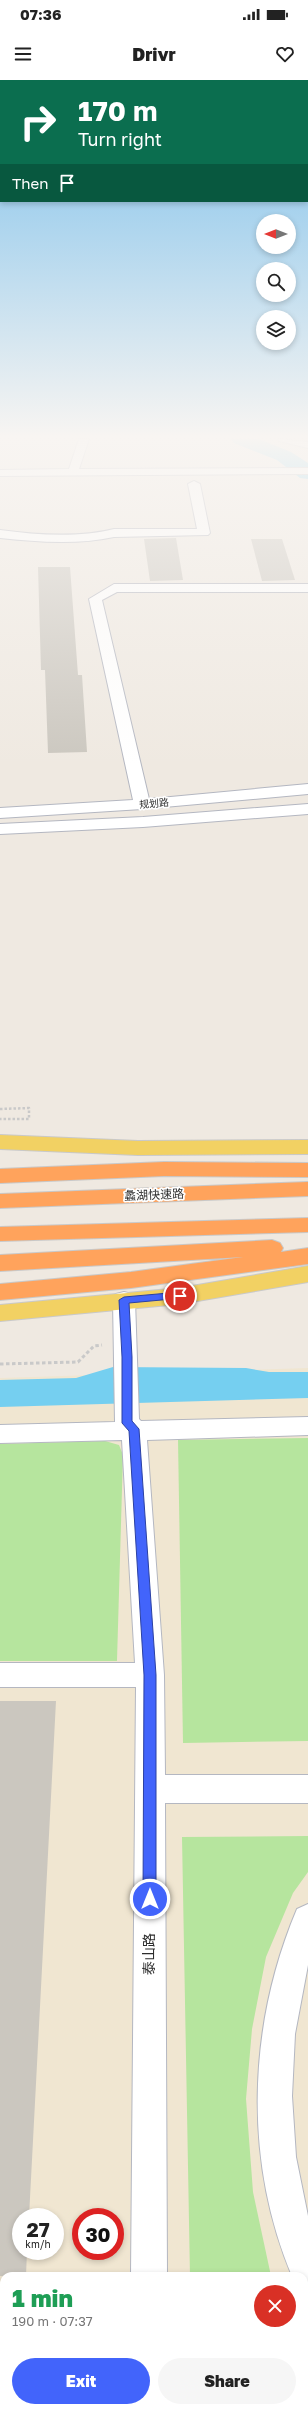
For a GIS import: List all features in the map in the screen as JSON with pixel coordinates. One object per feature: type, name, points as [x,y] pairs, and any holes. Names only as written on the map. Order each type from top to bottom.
[{"type":"highway","points":[[0,1162],[164,1169],[308,1170]]},
{"type":"highway","points":[[0,1176],[164,1169]]},
{"type":"highway","name":"蠡湖快速路","points":[[0,1201],[308,1189]]},
{"type":"highway","points":[[0,1234],[308,1225]]},
{"type":"highway","points":[[0,1263],[308,1246]]},
{"type":"highway","points":[[0,1292],[131,1280],[308,1256]]},
{"type":"main road","points":[[0,1142],[138,1148],[308,1147]]},
{"type":"main road","points":[[0,1313],[124,1300],[180,1296],[308,1274]]},
{"type":"street","points":[[142,804],[95,599],[114,588],[308,588]]},
{"type":"street","name":"规划路","points":[[0,813],[142,804],[308,789]]},
{"type":"street","name":"规划路","points":[[0,829],[143,822],[308,809]]},
{"type":"street","name":"泰山路","points":[[124,1300],[130,1426],[150,1675],[149,2272]]},
{"type":"street","points":[[0,1434],[130,1426],[308,1426]]},
{"type":"street","points":[[0,1675],[150,1675]]},
{"type":"street","points":[[150,1789],[308,1789]]},
{"type":"street","points":[[308,1920],[289,1976],[278,2030],[276,2094],[279,2151],[289,2212],[308,2271]]},
{"type":"path","points":[[0,1109],[29,1108],[28,1119],[0,1119]]},
{"type":"path","points":[[0,1364],[78,1362]]},
{"type":"shaded area","points":[[308,1368],[308,2272],[0,2272],[0,1378]]},
{"type":"green space","points":[[308,1438],[308,1741],[183,1743],[178,1440]]},
{"type":"green space","points":[[105,1441],[119,1445],[123,1455],[117,1661],[0,1661],[0,1444]]},
{"type":"green space","points":[[308,1836],[308,1872],[293,1893],[266,1957],[252,2029],[246,2099],[253,2192],[270,2272],[190,2272],[182,1837]]},
{"type":"water","points":[[113,1367],[246,1368],[269,1372],[308,1372],[308,1398],[0,1407],[0,1380],[76,1378]]},
{"type":"building","points":[[145,548],[178,548],[183,580],[150,581]]},
{"type":"building","points":[[253,548],[285,548],[295,580],[262,581]]},
{"type":"building","points":[[38,567],[70,567],[78,675],[82,675],[87,752],[48,753],[45,670],[41,670]]},
{"type":"building","points":[[0,1701],[56,1701],[29,2208],[12,2208],[12,2260],[27,2260],[26,2272],[0,2272]]},
{"type":"route","points":[[150,1899],[150,1675],[134,1429],[127,1423],[127,1357],[124,1300],[180,1296]]}]
